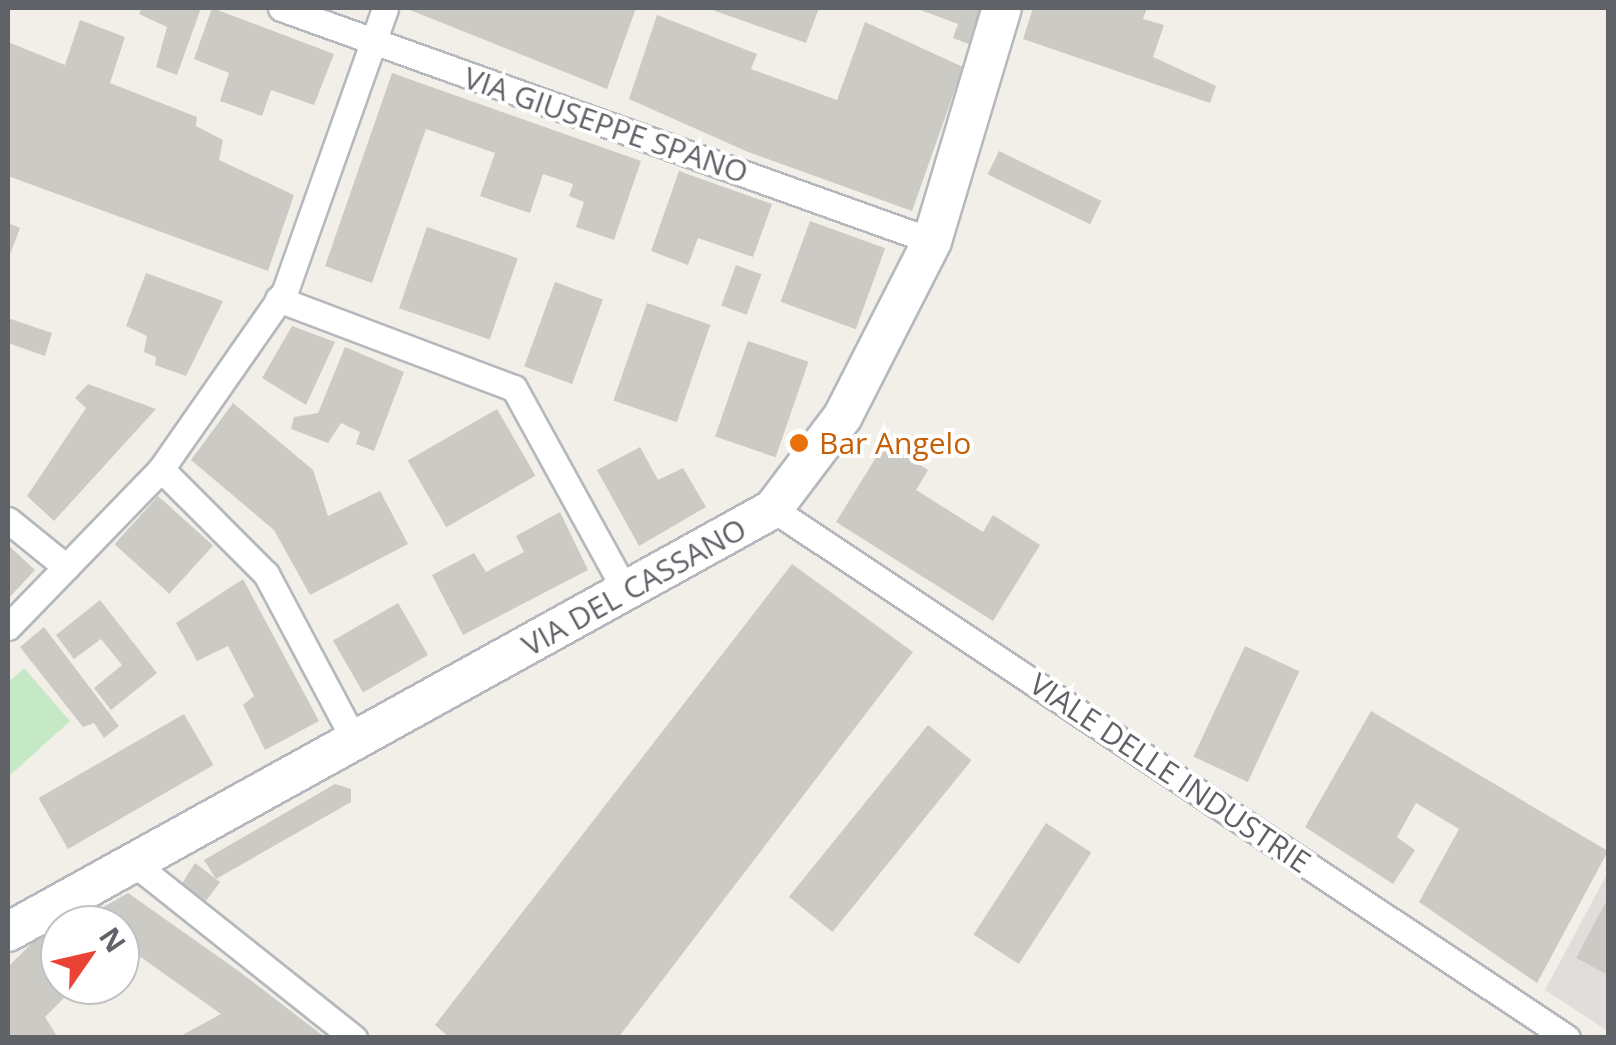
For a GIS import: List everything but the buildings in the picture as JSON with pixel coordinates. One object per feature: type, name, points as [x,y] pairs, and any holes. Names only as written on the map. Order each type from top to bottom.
[{"type":"main road","name":"VIA DEL CASSANO","points":[[8,932],[773,509],[844,416],[932,241],[1002,8]]},
{"type":"street","name":"VIA GIUSEPPE SPANO","points":[[281,8],[932,241]]},
{"type":"street","points":[[8,627],[161,469],[278,299],[386,8]]},
{"type":"street","points":[[278,299],[514,388],[626,592]]},
{"type":"street","points":[[161,469],[266,574],[356,743]]},
{"type":"street","name":"VIALE DELLE INDUSTRIE","points":[[773,509],[1567,1038]]},
{"type":"street","points":[[8,520],[66,567]]},
{"type":"street","points":[[135,864],[354,1038]]},
{"type":"shaded area","points":[[1608,872],[1608,1031],[1545,990]]},
{"type":"green space","points":[[24,668],[70,721],[8,777],[8,683]]},
{"type":"place","name":"Bar Angelo","points":[[799,443]]}]
